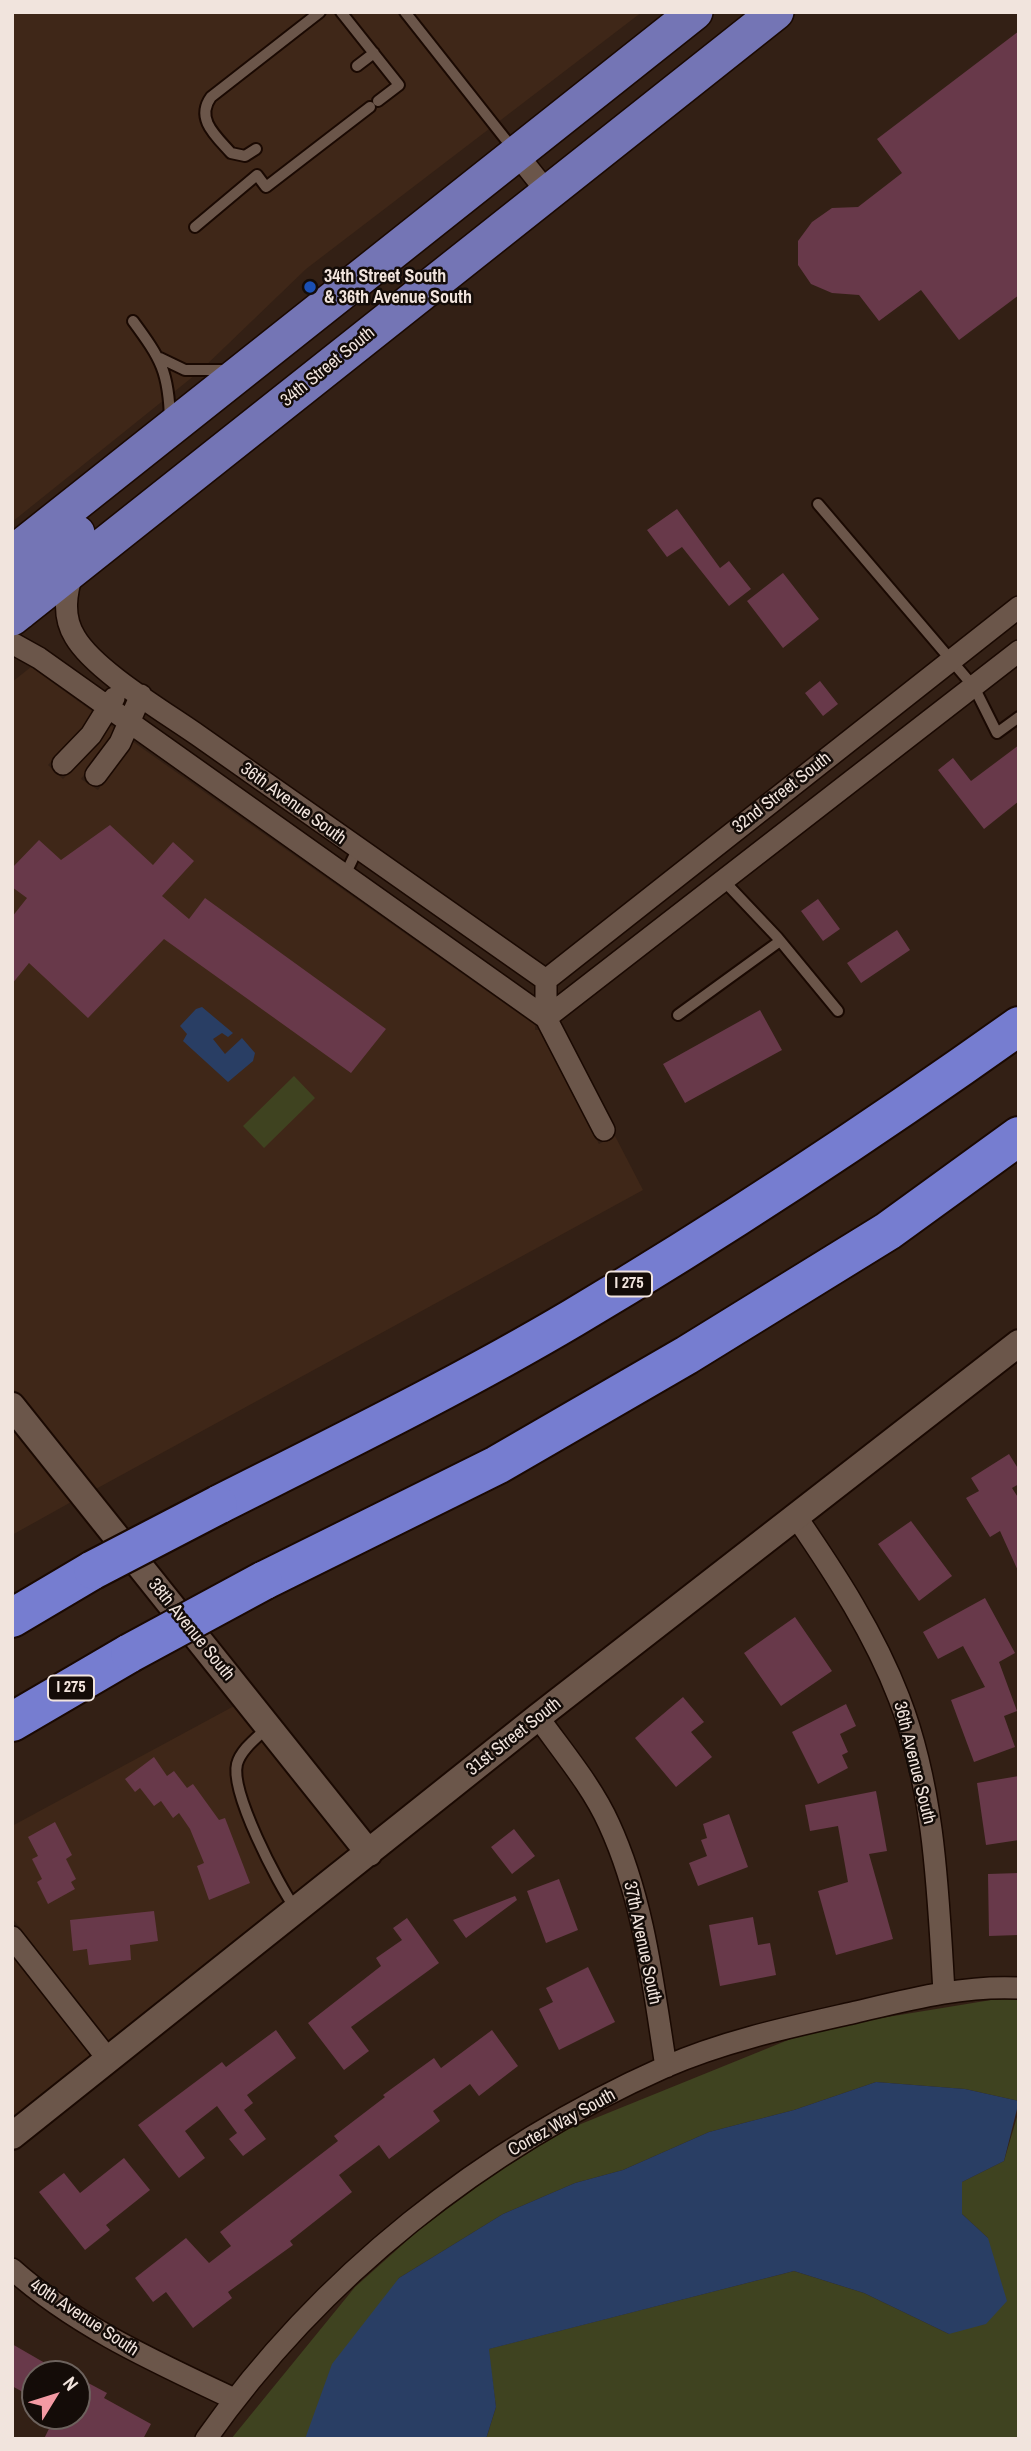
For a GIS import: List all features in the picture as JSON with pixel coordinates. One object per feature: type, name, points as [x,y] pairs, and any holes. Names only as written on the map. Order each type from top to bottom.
[{"type":"highway","points":[[12,554],[695,12]]},
{"type":"highway","name":"34th Street South","points":[[15,624],[74,569],[766,16]]},
{"type":"highway","points":[[15,624],[19,592],[29,574],[160,466],[171,430]]},
{"type":"highway","name":"I 275","points":[[12,1618],[93,1570],[413,1407],[571,1319],[742,1214],[902,1109],[1019,1026]]},
{"type":"highway","name":"I 275","points":[[12,1722],[130,1653],[263,1581],[497,1465],[687,1355],[888,1231],[1019,1136]]},
{"type":"street","points":[[516,153],[547,192]]},
{"type":"street","name":"36th Avenue South","points":[[74,569],[66,605],[73,635],[83,649],[141,695],[546,980],[546,1018],[604,1130]]},
{"type":"street","name":"32nd Street South","points":[[546,980],[1019,607]]},
{"type":"street","name":"36th Avenue South","points":[[15,624],[39,658],[546,1018]]},
{"type":"street","name":"32nd Street South","points":[[546,1018],[1019,651]]},
{"type":"street","points":[[63,764],[91,735],[123,681]]},
{"type":"street","points":[[96,775],[120,743],[141,695]]},
{"type":"street","name":"31st Street South","points":[[12,2136],[538,1717],[1019,1343]]},
{"type":"street","name":"38th Avenue South","points":[[12,1406],[369,1853]]},
{"type":"street","name":"36th Avenue South","points":[[797,1518],[842,1584],[900,1699],[920,1771],[936,1860],[944,1992]]},
{"type":"street","name":"37th Avenue South","points":[[538,1717],[609,1822],[636,1896],[648,1948],[666,2067]]},
{"type":"street","points":[[12,1937],[108,2059]]},
{"type":"street","name":"Cortez Way South","points":[[206,2439],[234,2399],[286,2338],[359,2264],[427,2209],[489,2164],[551,2127],[666,2067],[779,2029],[944,1992],[1019,1988]]},
{"type":"street","name":"40th Avenue South","points":[[12,2269],[39,2293],[125,2348],[234,2399]]},
{"type":"lane","points":[[256,149],[245,156],[230,153],[205,121],[205,107],[211,97],[320,12]]},
{"type":"lane","points":[[195,227],[257,176],[266,187],[399,85],[341,12]]},
{"type":"lane","points":[[405,12],[516,153]]},
{"type":"lane","points":[[357,66],[374,53]]},
{"type":"lane","points":[[133,321],[160,358],[168,383],[171,430]]},
{"type":"lane","points":[[160,358],[185,370],[249,368]]},
{"type":"lane","points":[[818,504],[974,687],[997,733],[1019,717]]},
{"type":"lane","points":[[344,877],[357,849]]},
{"type":"lane","points":[[724,881],[780,941],[838,1011]]},
{"type":"lane","points":[[678,1015],[780,941]]},
{"type":"lane","points":[[268,1727],[238,1760],[236,1782],[279,1885],[296,1910]]},
{"type":"shaded area","points":[[12,12],[642,12],[306,269],[200,371],[12,522]]},
{"type":"shaded area","points":[[31,667],[93,712],[82,729],[48,765],[63,779],[99,742],[110,725],[114,728],[110,738],[81,779],[98,790],[132,741],[535,1025],[535,1030],[539,1030],[599,1144],[615,1136],[643,1190],[94,1490],[12,1387],[12,682]]},
{"type":"shaded area","points":[[12,1425],[73,1501],[12,1535]]},
{"type":"shaded area","points":[[236,1705],[353,1852],[111,2043],[12,1918],[12,1826]]},
{"type":"shaded area","points":[[12,1956],[92,2058],[12,2122]]},
{"type":"green space","points":[[294,1076],[315,1098],[264,1148],[243,1126]]},
{"type":"green space","points":[[1019,1999],[1019,2101],[965,2089],[876,2082],[794,2110],[709,2132],[623,2170],[575,2183],[503,2214],[399,2278],[305,2439],[231,2439],[355,2287],[420,2229],[495,2173],[566,2130],[798,2036],[863,2021],[991,2000]]},
{"type":"green space","points":[[1019,2110],[1019,2439],[486,2439],[496,2407],[488,2349],[794,2271],[864,2293],[949,2334],[988,2238],[962,2214],[962,2182],[1004,2161]]},
{"type":"water","points":[[202,1007],[233,1033],[228,1037],[222,1033],[213,1039],[225,1054],[242,1038],[255,1053],[253,1061],[228,1082],[183,1041],[187,1034],[180,1026],[196,1009]]},
{"type":"water","points":[[876,2082],[965,2089],[1019,2101],[1004,2161],[962,2182],[962,2214],[988,2238],[1007,2301],[986,2324],[949,2334],[864,2293],[794,2271],[489,2349],[496,2407],[486,2439],[305,2439],[332,2364],[399,2278],[503,2214],[575,2183],[623,2170],[709,2132],[794,2110]]},
{"type":"building","points":[[1019,31],[1019,295],[959,340],[921,290],[879,321],[859,295],[832,293],[811,284],[798,265],[798,241],[812,222],[832,208],[858,207],[902,173],[877,139]]},
{"type":"building","points":[[677,509],[720,568],[729,561],[751,589],[729,606],[682,547],[667,557],[647,530]]},
{"type":"building","points":[[783,573],[819,619],[783,648],[747,601]]},
{"type":"building","points":[[820,681],[838,704],[823,716],[805,693]]},
{"type":"building","points":[[1019,745],[1019,801],[984,829],[938,770],[953,758],[971,781]]},
{"type":"building","points":[[110,825],[153,865],[173,842],[194,861],[162,896],[189,919],[205,898],[386,1029],[351,1073],[164,939],[88,1018],[29,963],[12,984],[12,917],[27,898],[12,887],[12,868],[39,840],[61,860]]},
{"type":"building","points":[[818,899],[840,929],[823,941],[801,911]]},
{"type":"building","points":[[897,930],[910,950],[861,983],[847,963]]},
{"type":"building","points":[[760,1010],[782,1050],[685,1103],[663,1064]]},
{"type":"building","points":[[1009,1454],[1019,1470],[1019,1484],[1012,1488],[1019,1499],[1019,1573],[1000,1531],[990,1537],[966,1498],[979,1491],[971,1478]]},
{"type":"building","points":[[911,1521],[952,1576],[919,1601],[878,1544]]},
{"type":"building","points":[[985,1598],[1015,1653],[999,1662],[1017,1711],[1004,1716],[1015,1747],[974,1762],[951,1700],[985,1687],[963,1646],[938,1659],[923,1632]]},
{"type":"building","points":[[795,1617],[832,1671],[781,1706],[744,1653]]},
{"type":"building","points":[[683,1697],[704,1722],[691,1732],[712,1757],[676,1787],[635,1738]]},
{"type":"building","points":[[846,1704],[856,1726],[840,1734],[848,1752],[842,1755],[848,1768],[818,1784],[792,1732]]},
{"type":"building","points":[[154,1757],[167,1776],[174,1771],[187,1788],[193,1784],[219,1820],[225,1818],[250,1883],[209,1900],[197,1866],[204,1863],[190,1829],[179,1813],[173,1818],[161,1801],[154,1806],[140,1788],[135,1792],[125,1779]]},
{"type":"building","points":[[1019,1776],[1019,1840],[986,1845],[977,1783]]},
{"type":"building","points":[[876,1791],[887,1851],[869,1854],[893,1939],[836,1955],[818,1891],[848,1882],[838,1826],[810,1831],[805,1805]]},
{"type":"building","points":[[729,1814],[748,1867],[698,1886],[689,1863],[707,1856],[701,1840],[707,1838],[703,1824]]},
{"type":"building","points":[[55,1822],[72,1855],[66,1859],[76,1879],[71,1882],[75,1889],[48,1904],[37,1882],[42,1879],[32,1859],[38,1856],[28,1837]]},
{"type":"building","points":[[514,1829],[535,1856],[512,1874],[491,1847]]},
{"type":"building","points":[[1019,1873],[1019,1935],[989,1936],[988,1874]]},
{"type":"building","points":[[559,1879],[578,1930],[546,1943],[527,1891]]},
{"type":"building","points":[[515,1896],[517,1900],[466,1938],[453,1920]]},
{"type":"building","points":[[154,1911],[158,1941],[130,1945],[131,1960],[89,1965],[87,1949],[73,1951],[70,1920]]},
{"type":"building","points":[[753,1917],[758,1945],[770,1943],[776,1975],[720,1986],[709,1925]]},
{"type":"building","points":[[407,1918],[439,1963],[351,2027],[369,2051],[344,2070],[308,2023],[381,1966],[376,1958],[402,1940],[393,1928]]},
{"type":"building","points":[[588,1967],[615,2022],[559,2050],[539,2009],[553,2002],[546,1988]]},
{"type":"building","points":[[276,2030],[296,2058],[247,2095],[253,2103],[244,2110],[266,2139],[243,2156],[229,2139],[237,2133],[217,2106],[185,2131],[205,2158],[179,2178],[138,2125],[222,2062],[226,2067]]},
{"type":"building","points":[[492,2030],[518,2066],[479,2096],[470,2084],[433,2111],[440,2121],[389,2159],[379,2145],[339,2175],[352,2192],[290,2241],[293,2245],[228,2292],[232,2298],[193,2328],[166,2292],[153,2302],[135,2278],[186,2238],[209,2263],[231,2246],[220,2232],[338,2141],[334,2136],[385,2097],[383,2095],[434,2058],[441,2068]]},
{"type":"building","points":[[124,2158],[150,2190],[106,2225],[110,2230],[85,2250],[39,2192],[64,2173],[80,2193]]},
{"type":"building","points":[[12,2344],[40,2360],[21,2360],[21,2391],[12,2386]]},
{"type":"building","points":[[91,2384],[107,2393],[104,2398],[151,2424],[143,2439],[44,2439],[48,2430],[91,2430]]},
{"type":"place","name":"34th Street South & 36th Avenue South","points":[[310,287]]}]
